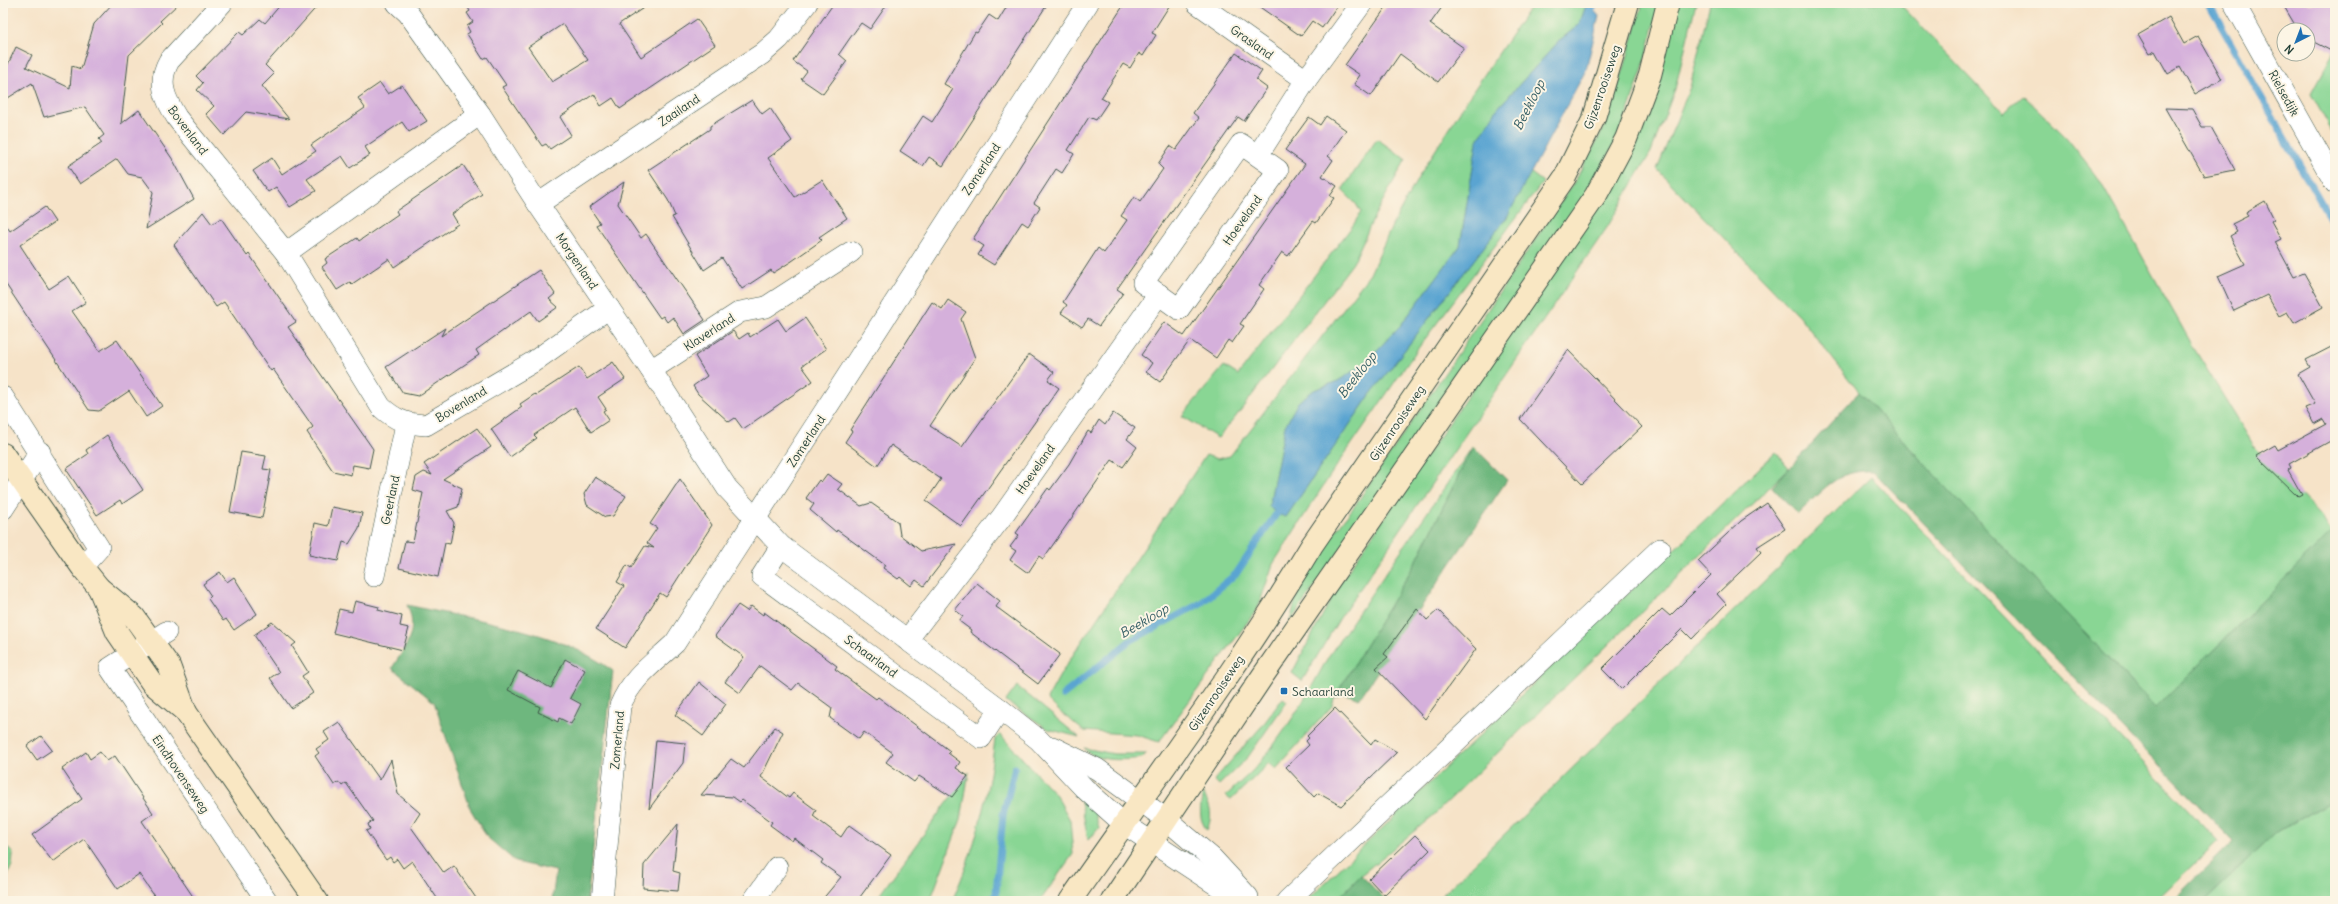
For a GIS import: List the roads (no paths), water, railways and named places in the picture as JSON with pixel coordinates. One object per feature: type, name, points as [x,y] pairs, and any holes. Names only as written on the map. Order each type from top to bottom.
[{"type":"main road","name":"Gijzenrooiseweg","points":[[1070,901],[1171,760],[1312,545],[1565,177],[1594,118],[1628,3]]},
{"type":"main road","points":[[1112,901],[1262,677],[1596,195],[1626,139],[1650,74],[1668,3]]},
{"type":"main road","points":[[3,454],[82,568],[99,588],[159,637],[185,711]]},
{"type":"main road","points":[[99,588],[117,632],[152,683],[185,711],[317,901]]},
{"type":"street","name":"Bovenland","points":[[222,3],[169,61],[163,71],[162,90],[177,118],[286,253],[381,407],[393,418],[406,424],[426,425],[533,362],[609,308]]},
{"type":"street","name":"Zaailand","points":[[538,204],[762,54],[779,39],[807,3]]},
{"type":"street","name":"Zomerland","points":[[602,901],[620,706],[636,678],[675,643],[1088,3]]},
{"type":"street","name":"Grasland","points":[[1197,3],[1306,80]]},
{"type":"street","points":[[1258,155],[1306,80],[1362,3]]},
{"type":"street","name":"Rielsedijk","points":[[2234,3],[2335,183]]},
{"type":"street","name":"Morgenland","points":[[410,6],[538,204],[652,370],[727,488],[755,520]]},
{"type":"street","points":[[286,253],[480,114]]},
{"type":"street","name":"Hoeveland","points":[[1241,144],[1278,170],[1179,309],[1159,294],[1143,283],[1241,144]]},
{"type":"street","name":"Klaverland","points":[[652,370],[740,312],[766,307],[851,252]]},
{"type":"street","name":"Hoeveland","points":[[907,640],[1001,518],[1159,294]]},
{"type":"street","points":[[3,397],[40,452],[99,548],[82,568]]},
{"type":"street","name":"Geerland","points":[[374,576],[406,424]]},
{"type":"street","points":[[3,509],[40,452]]},
{"type":"street","points":[[755,520],[781,546],[1000,709],[1039,740],[1084,788],[1124,824],[1241,901]]},
{"type":"street","name":"Schaarland","points":[[781,546],[762,576],[981,738],[1000,709]]},
{"type":"street","points":[[1287,901],[1660,549]]},
{"type":"street","name":"Eindhovenseweg","points":[[159,637],[110,668],[267,901]]},
{"type":"street","points":[[1039,740],[1097,769],[1140,802],[1167,820],[1213,859],[1252,901]]},
{"type":"street","points":[[753,901],[777,867]]},
{"type":"water","points":[[1587,3],[1599,16],[1586,70],[1507,217],[1370,395],[1286,517],[1276,514],[1269,506],[1285,426],[1298,402],[1314,390],[1338,381],[1363,365],[1401,325],[1460,246],[1477,142],[1497,109],[1561,39],[1579,25]]},
{"type":"waterway","name":"Beekloop","points":[[1589,16],[1595,3]]},
{"type":"waterway","points":[[2208,3],[2335,227]]},
{"type":"waterway","name":"Beekloop","points":[[1063,695],[1130,641],[1201,603],[1236,574],[1281,507]]},
{"type":"waterway","name":"Beekloop","points":[[992,901],[996,892],[1003,815],[1015,768]]},
{"type":"place","name":"Schaarland","points":[[1284,691]]}]
